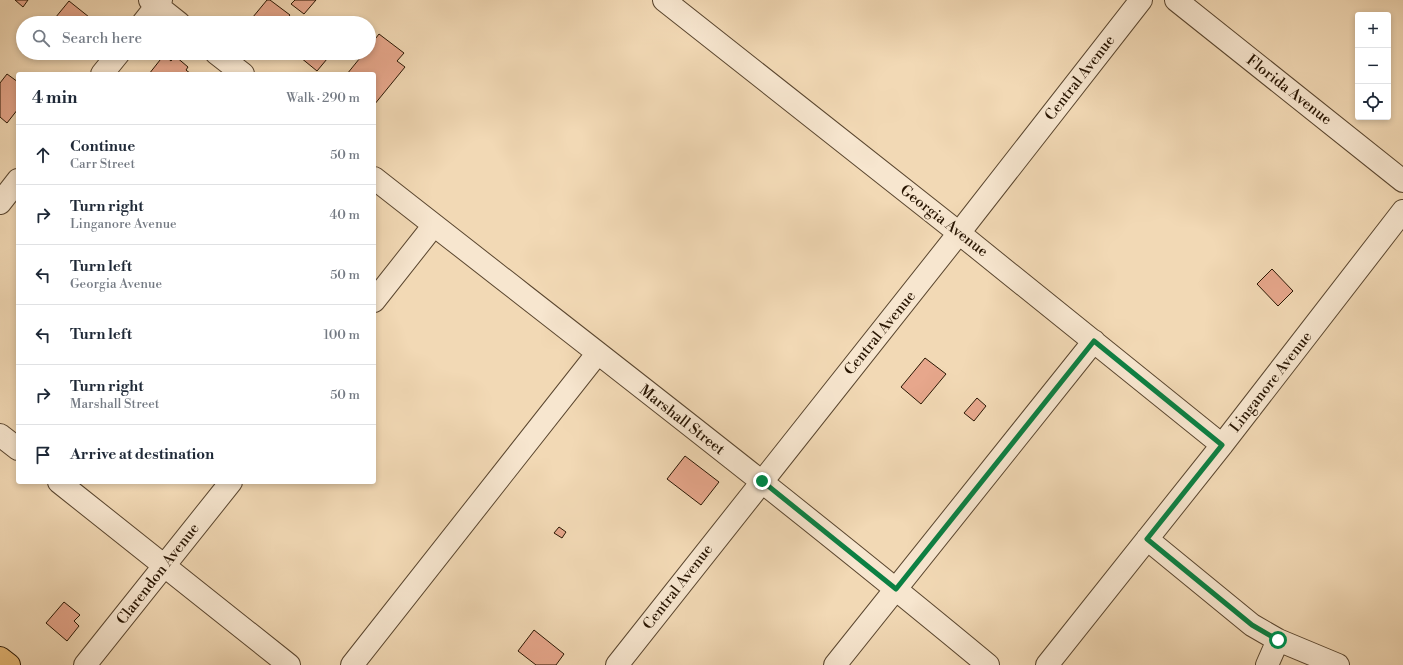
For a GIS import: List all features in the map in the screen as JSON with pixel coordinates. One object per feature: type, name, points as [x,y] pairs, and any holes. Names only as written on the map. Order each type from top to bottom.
[{"type":"main road","points":[[0,658],[9,665]]},
{"type":"street","name":"Georgia Avenue","points":[[664,0],[959,233],[1222,445]]},
{"type":"street","name":"Central Avenue","points":[[617,665],[959,233],[1141,0]]},
{"type":"street","name":"Florida Avenue","points":[[1176,0],[1403,180]]},
{"type":"street","points":[[147,16],[156,2],[171,16]]},
{"type":"street","points":[[104,72],[113,60]]},
{"type":"street","points":[[225,60],[240,72]]},
{"type":"street","name":"Marshall Street","points":[[376,180],[597,354],[762,481],[988,665]]},
{"type":"street","points":[[0,203],[16,183]]},
{"type":"street","name":"Linganore Avenue","points":[[1047,665],[1222,445],[1403,211]]},
{"type":"street","points":[[376,298],[434,225]]},
{"type":"street","points":[[836,665],[1094,341]]},
{"type":"street","points":[[352,665],[597,354]]},
{"type":"street","points":[[0,435],[16,447]]},
{"type":"street","points":[[61,484],[289,665]]},
{"type":"street","name":"Clarendon Avenue","points":[[85,665],[228,484]]},
{"type":"street","points":[[1147,539],[1252,625],[1278,640],[1338,665]]},
{"type":"street","points":[[1267,665],[1278,640]]},
{"type":"building","points":[[15,0],[28,0],[23,7]]},
{"type":"building","points":[[267,0],[270,0],[290,15],[289,16],[254,16]]},
{"type":"building","points":[[295,0],[316,0],[304,14],[291,4]]},
{"type":"building","points":[[69,1],[88,16],[57,16]]},
{"type":"building","points":[[379,34],[404,53],[397,61],[405,67],[376,103],[376,72],[349,72],[358,60],[376,60],[376,38]]},
{"type":"building","points":[[160,60],[180,60],[188,67],[186,70],[188,72],[151,72]]},
{"type":"building","points":[[304,60],[326,60],[317,71]]},
{"type":"building","points":[[7,74],[16,81],[16,112],[7,123],[0,117],[0,83]]},
{"type":"building","points":[[1272,269],[1293,291],[1278,306],[1257,284]]},
{"type":"building","points":[[925,358],[946,374],[921,404],[901,387]]},
{"type":"building","points":[[977,398],[986,406],[974,421],[964,413]]},
{"type":"building","points":[[685,456],[719,482],[701,505],[667,479]]},
{"type":"building","points":[[559,527],[566,532],[562,538],[554,533]]},
{"type":"building","points":[[64,602],[80,615],[74,621],[79,626],[67,641],[46,623]]},
{"type":"building","points":[[534,630],[564,654],[556,665],[536,665],[518,651]]},
{"type":"route","points":[[762,481],[896,589],[1094,341],[1222,445],[1147,539],[1252,625],[1278,640]]}]
